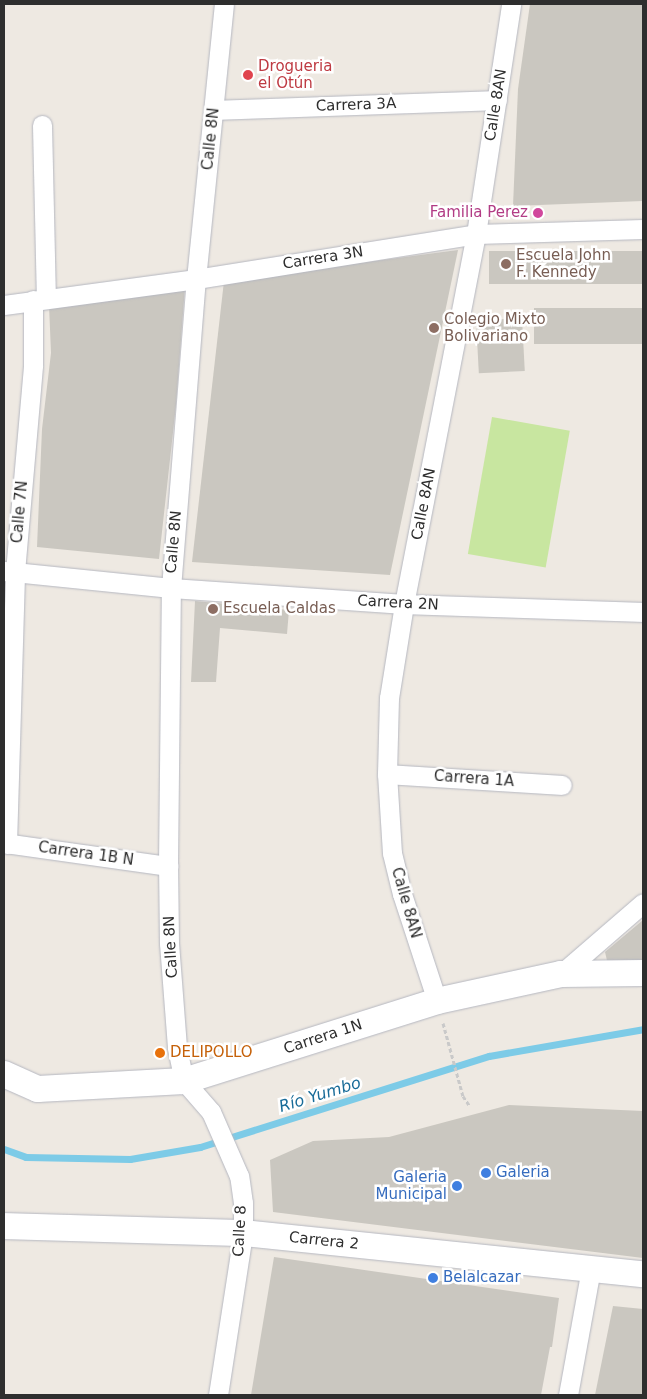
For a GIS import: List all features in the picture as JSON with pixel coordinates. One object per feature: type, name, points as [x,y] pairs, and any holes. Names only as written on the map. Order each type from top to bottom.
[{"type":"street","name":"Calle 8N","points":[[184,1081],[177,1047],[170,943],[168,866],[170,588],[196,278],[224,4]]},
{"type":"street","name":"Calle 8AN","points":[[437,1001],[402,894],[394,862],[386,774],[389,698],[404,604],[476,234],[511,4]]},
{"type":"street","name":"Carrera 3A","points":[[214,110],[497,100]]},
{"type":"street","name":"Calle 7N","points":[[6,843],[10,571],[40,299],[42,125]]},
{"type":"street","name":"Carrera 3N","points":[[4,304],[196,278],[476,234],[643,229]]},
{"type":"street","name":"Carrera 2N","points":[[10,571],[170,588],[404,604],[643,612]]},
{"type":"street","name":"Carrera 1A","points":[[386,774],[562,785]]},
{"type":"street","name":"Carrera 1B N","points":[[6,843],[168,866]]},
{"type":"street","points":[[561,974],[643,903]]},
{"type":"street","name":"Carrera 1N","points":[[4,1074],[38,1089],[184,1081],[437,1001],[561,974],[643,973]]},
{"type":"street","name":"Calle 8","points":[[184,1081],[211,1112],[239,1176],[243,1203],[243,1233],[218,1395]]},
{"type":"street","name":"Carrera 2","points":[[4,1226],[243,1233],[643,1274]]},
{"type":"street","points":[[568,1395],[590,1268]]},
{"type":"path","points":[[443,1027],[464,1096],[469,1105]]},
{"type":"green space","points":[[492,417],[570,431],[546,568],[468,554]]},
{"type":"building","points":[[530,4],[643,4],[643,201],[513,206],[518,89]]},
{"type":"building","points":[[458,250],[390,575],[192,562],[224,281]]},
{"type":"building","points":[[489,251],[643,251],[643,284],[489,284]]},
{"type":"building","points":[[185,287],[176,405],[159,559],[37,547],[42,429],[51,353],[49,305]]},
{"type":"building","points":[[534,308],[643,308],[643,344],[534,344]]},
{"type":"building","points":[[522,318],[525,371],[479,373],[476,320]]},
{"type":"building","points":[[195,601],[289,610],[287,634],[220,628],[216,682],[191,682]]},
{"type":"building","points":[[643,920],[643,969],[609,969],[605,952]]},
{"type":"building","name":"Galeria Municipal","points":[[509,1105],[643,1111],[643,1258],[273,1212],[270,1160],[313,1141],[389,1137]]},
{"type":"building","points":[[274,1257],[559,1298],[552,1347],[550,1347],[541,1395],[251,1395]]},
{"type":"building","points":[[613,1306],[643,1309],[643,1395],[595,1395]]},
{"type":"waterway","name":"Río Yumbo","points":[[4,1149],[26,1157],[130,1159],[200,1147],[489,1056],[643,1029]]},
{"type":"place","name":"Drogueria el Otún","points":[[248,75]]},
{"type":"place","name":"Familia Perez","points":[[538,213]]},
{"type":"place","name":"Escuela John F. Kennedy","points":[[506,264]]},
{"type":"place","name":"Colegio Mixto Bolivariano","points":[[434,328]]},
{"type":"place","name":"Escuela Caldas","points":[[213,609]]},
{"type":"place","name":"DELIPOLLO","points":[[160,1053]]},
{"type":"place","name":"Galeria","points":[[486,1173]]},
{"type":"place","name":"Galeria Municipal","points":[[457,1186]]},
{"type":"place","name":"Belalcazar","points":[[433,1278]]}]
